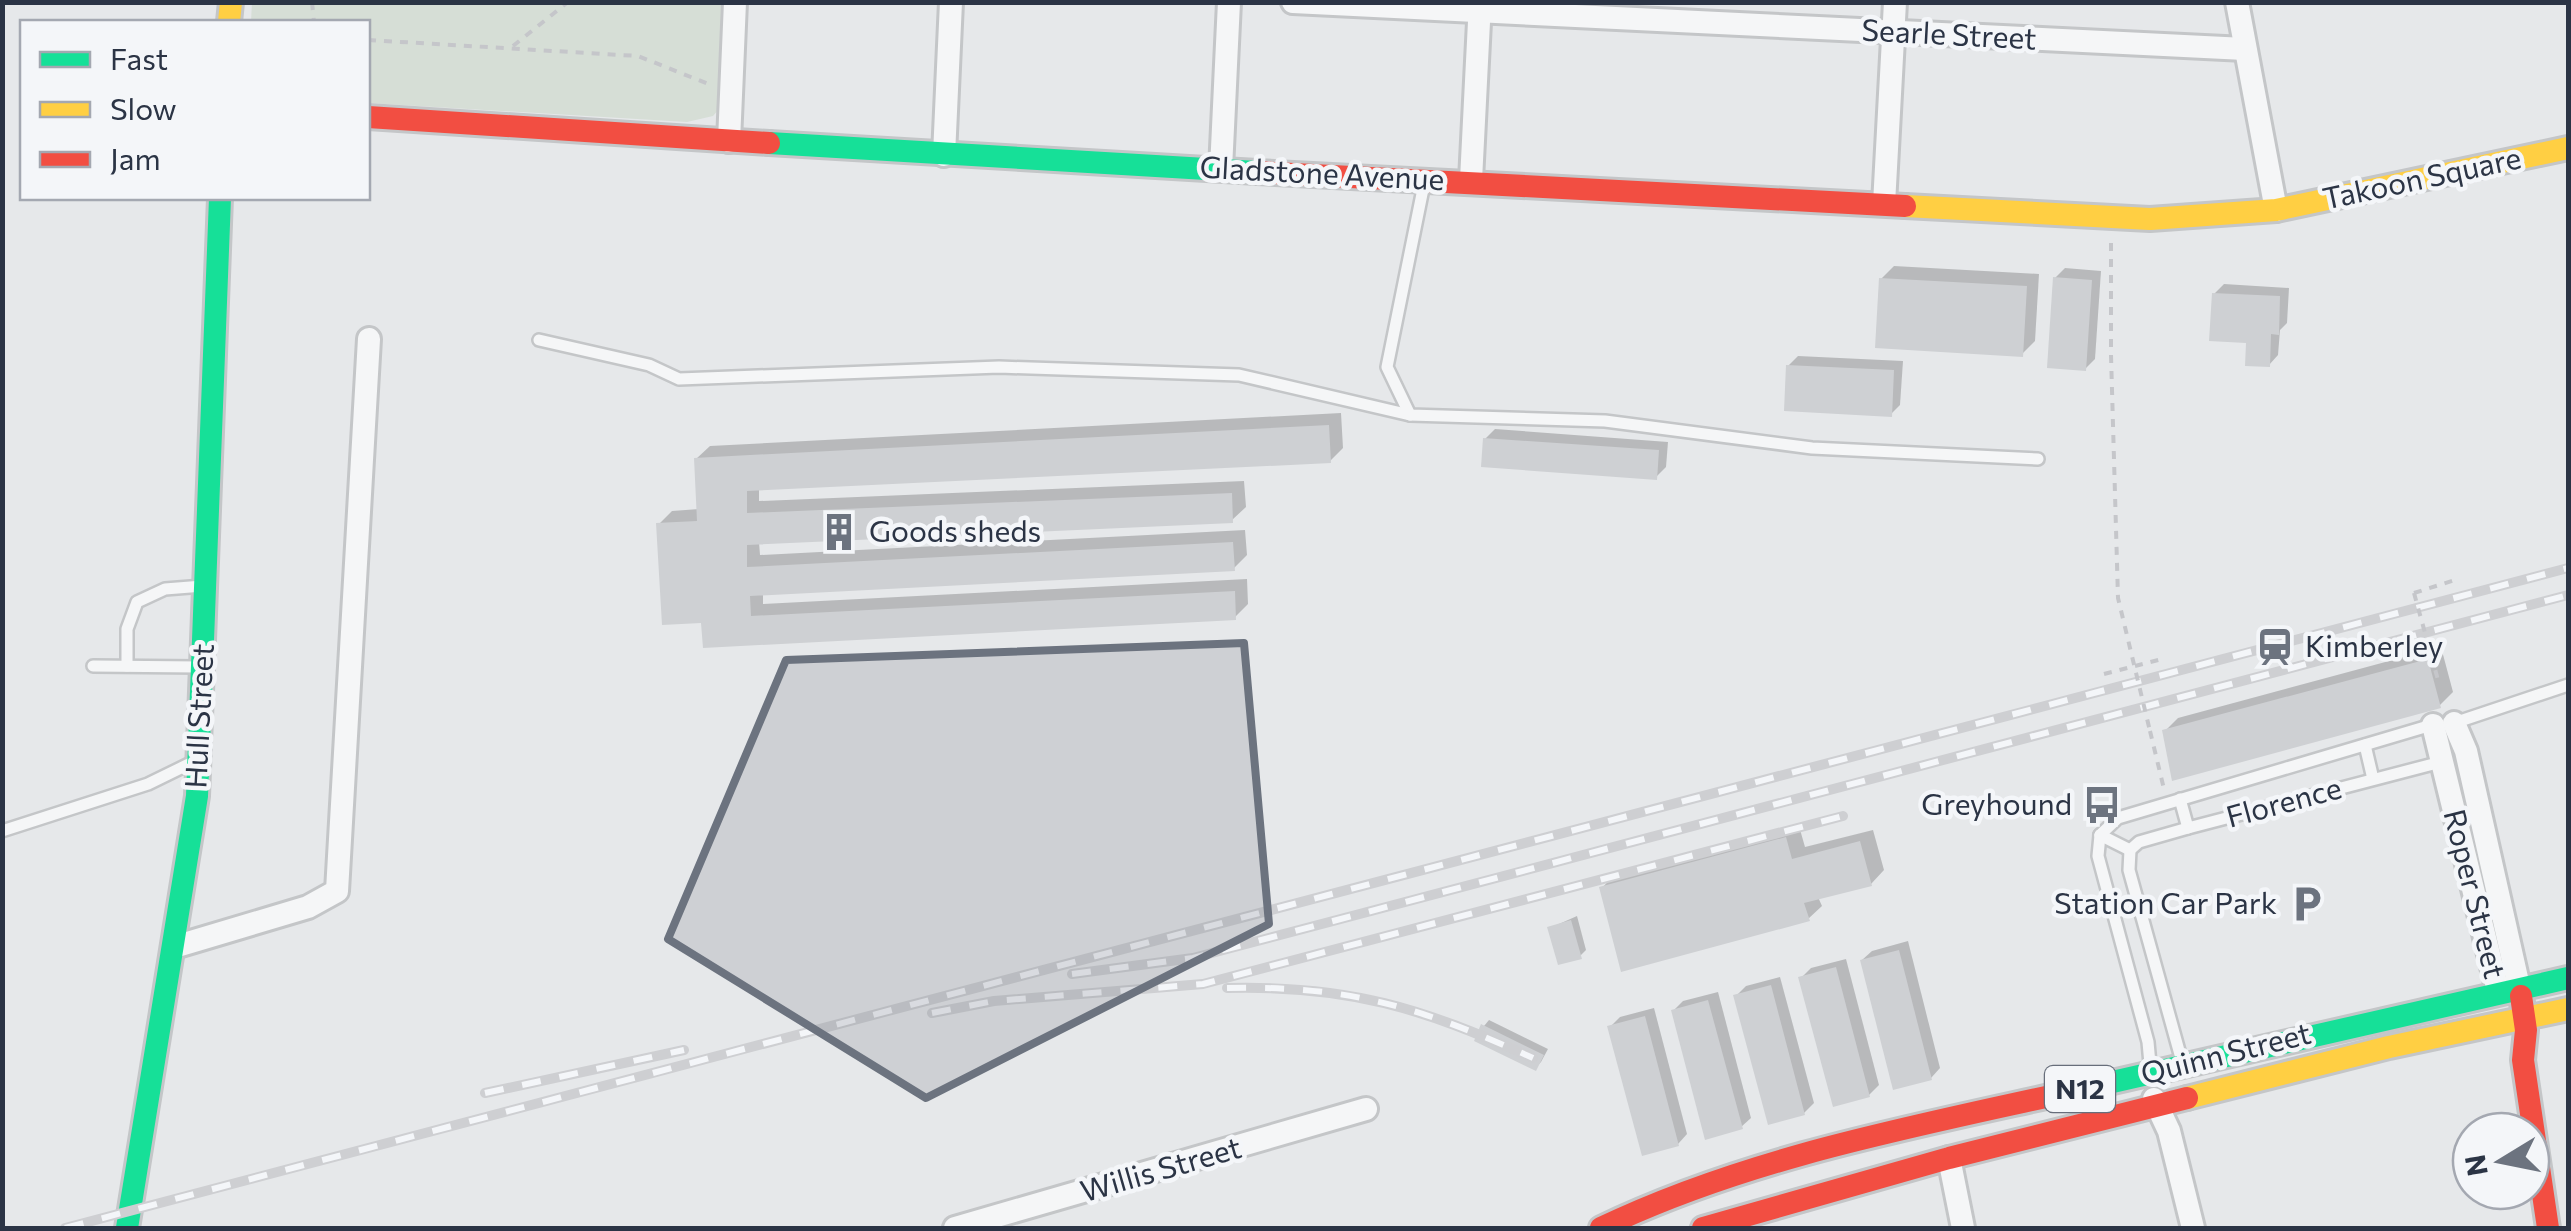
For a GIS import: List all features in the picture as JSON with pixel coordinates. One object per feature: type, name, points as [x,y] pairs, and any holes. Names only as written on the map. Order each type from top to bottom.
[{"type":"main road","name":"Gladstone Avenue","points":[[370,117],[944,155],[1471,180],[2111,218],[2276,210]]},
{"type":"main road","name":"Takoon Square","points":[[2276,210],[2568,148]]},
{"type":"main road","name":"Hull Street","points":[[127,1228],[193,838],[204,667],[220,200]]},
{"type":"main road","name":"Quinn Street","points":[[1601,1228],[1674,1193],[1878,1135],[2150,1073],[2182,1062],[2568,978]]},
{"type":"main road","name":"Roper Street","points":[[2508,989],[2523,1060],[2548,1228]]},
{"type":"main road","name":"Quinn Street","points":[[1703,1228],[1949,1158],[2568,1009]]},
{"type":"street","points":[[729,141],[736,2]]},
{"type":"street","points":[[944,155],[951,2]]},
{"type":"street","points":[[1221,168],[1229,2]]},
{"type":"street","name":"Searle Street","points":[[1293,2],[1737,13],[1894,32],[2245,49]]},
{"type":"street","points":[[1884,204],[1896,2]]},
{"type":"street","points":[[2237,2],[2276,210]]},
{"type":"street","points":[[1471,180],[1480,7]]},
{"type":"street","points":[[174,947],[308,907],[337,891],[369,339]]},
{"type":"street","name":"Roper Street","points":[[2443,724],[2441,762],[2483,874]]},
{"type":"street","name":"Roper Street","points":[[2443,724],[2466,751],[2483,874],[2508,989]]},
{"type":"street","points":[[2168,1132],[2189,1100],[2182,1062]]},
{"type":"street","points":[[2150,1073],[2155,1108],[2168,1132],[2193,1228]]},
{"type":"street","name":"Willis Street","points":[[955,1228],[1003,1224],[1366,1109]]},
{"type":"street","points":[[1949,1158],[1963,1228]]},
{"type":"lane","points":[[1410,415],[1387,366],[1425,180]]},
{"type":"lane","points":[[539,340],[649,364],[678,379],[999,368],[1220,374],[1410,415],[1605,421],[1812,448],[2038,459]]},
{"type":"lane","points":[[127,666],[127,629],[137,602],[165,589],[206,586]]},
{"type":"lane","points":[[93,666],[204,667]]},
{"type":"lane","points":[[2150,1073],[2148,1042],[2098,856],[2100,835],[2118,818],[2568,684]]},
{"type":"lane","points":[[2365,745],[2373,780]]},
{"type":"lane","points":[[2,830],[148,784],[199,759]]},
{"type":"lane","name":"Florence","points":[[2130,850],[2140,842],[2188,828],[2441,762]]},
{"type":"lane","points":[[2173,801],[2188,828]]},
{"type":"lane","points":[[2100,835],[2130,850],[2128,870],[2182,1062]]},
{"type":"lane","points":[[2128,970],[2155,962]]},
{"type":"path","points":[[510,48],[568,2]]},
{"type":"path","points":[[370,40],[638,56],[731,93]]},
{"type":"path","points":[[2111,218],[2118,598],[2132,668],[2173,801]]},
{"type":"path","points":[[2438,680],[2414,594],[2458,579]]},
{"type":"path","points":[[2104,674],[2162,658]]},
{"type":"highlighted area","points":[[1244,643],[1269,924],[926,1098],[668,939],[786,660]]},
{"type":"shaded area","points":[[252,2],[728,3],[719,109],[713,116],[687,122],[370,103],[370,20],[251,20]]},
{"type":"building","points":[[2053,277],[2092,280],[2086,371],[2047,368]]},
{"type":"building","points":[[1879,278],[2027,286],[2023,357],[1875,348]]},
{"type":"building","points":[[2212,293],[2280,296],[2279,335],[2271,334],[2270,367],[2245,366],[2246,343],[2209,341]]},
{"type":"building","points":[[1786,365],[1894,370],[1892,417],[1784,411]]},
{"type":"building","name":"Goods sheds","points":[[1329,425],[1331,463],[747,491],[747,513],[1232,493],[1233,523],[747,545],[747,567],[1233,542],[1235,571],[750,596],[751,616],[1235,591],[1236,620],[703,648],[701,623],[662,625],[656,523],[697,521],[694,458]]},
{"type":"building","points":[[1483,438],[1659,450],[1657,480],[1481,467]]},
{"type":"building","points":[[2428,659],[2441,708],[2172,781],[2162,730]]},
{"type":"building","points":[[1786,837],[1792,859],[1860,841],[1872,886],[1804,903],[1810,921],[1621,972],[1599,887]]},
{"type":"building","points":[[1571,920],[1582,959],[1558,965],[1547,927]]},
{"type":"building","points":[[1899,950],[1932,1080],[1893,1090],[1860,960]]},
{"type":"building","points":[[1836,967],[1870,1097],[1833,1107],[1798,977]]},
{"type":"building","points":[[1771,985],[1805,1115],[1768,1125],[1733,995]]},
{"type":"building","points":[[1708,1000],[1743,1129],[1705,1140],[1671,1010]]},
{"type":"building","points":[[1645,1016],[1679,1146],[1642,1156],[1607,1026]]},
{"type":"building","points":[[1481,1024],[1544,1055],[1536,1071],[1474,1041]]},
{"type":"railway","points":[[65,1228],[2568,568]]},
{"type":"railway","points":[[1072,974],[1193,958],[2568,595]]},
{"type":"railway","points":[[932,1013],[994,1001],[1203,984],[1843,816]]},
{"type":"railway","points":[[1227,988],[1311,991],[1384,1003],[1456,1026],[1533,1058]]},
{"type":"railway","points":[[485,1093],[684,1050]]},
{"type":"traffic: fast","points":[[769,143],[1257,172]]},
{"type":"traffic: fast","points":[[127,1228],[197,796],[220,200]]},
{"type":"traffic: fast","points":[[2095,1086],[2568,978]]},
{"type":"traffic: slow","points":[[229,20],[231,2]]},
{"type":"traffic: slow","points":[[1905,206],[2150,219],[2276,210],[2568,148]]},
{"type":"traffic: slow","points":[[2187,1098],[2389,1047],[2568,1009]]},
{"type":"traffic: jam","points":[[370,117],[769,143]]},
{"type":"traffic: jam","points":[[1257,172],[1905,206]]},
{"type":"traffic: jam","points":[[2521,996],[2526,1030],[2523,1060],[2548,1228]]},
{"type":"traffic: jam","points":[[1601,1228],[1660,1202],[1781,1161],[1906,1128],[2095,1086]]},
{"type":"traffic: jam","points":[[1703,1228],[1949,1158],[2187,1098]]},
{"type":"place","name":"Goods sheds","points":[[839,532]]},
{"type":"place","name":"Kimberley","points":[[2275,647]]},
{"type":"place","name":"Greyhound","points":[[2102,805]]},
{"type":"place","name":"Station Car Park","points":[[2307,904]]}]
